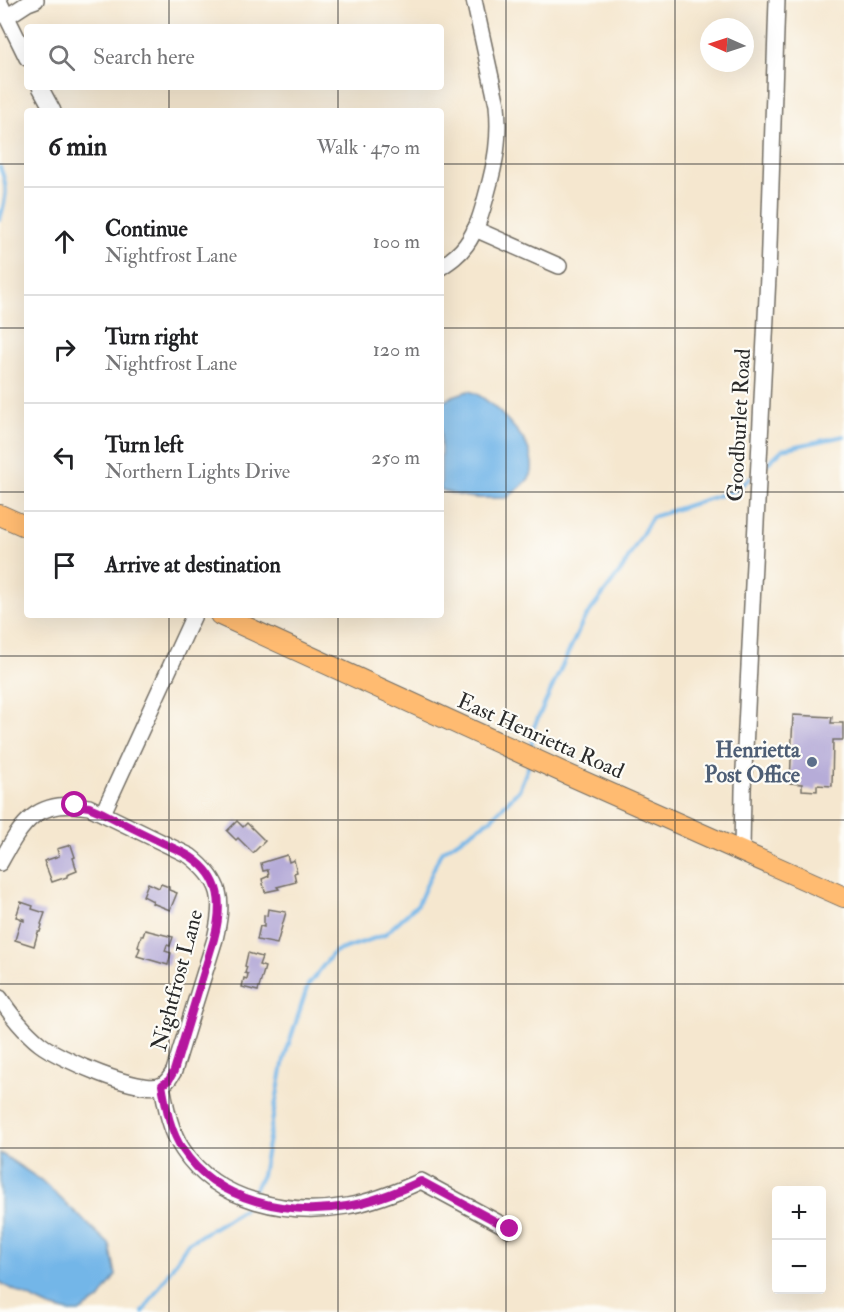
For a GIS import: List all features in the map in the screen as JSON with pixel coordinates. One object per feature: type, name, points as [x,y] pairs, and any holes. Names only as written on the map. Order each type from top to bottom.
[{"type":"main road","points":[[0,515],[24,524]]},
{"type":"main road","name":"East Henrietta Road","points":[[227,618],[844,897]]},
{"type":"street","points":[[24,52],[4,10],[36,0]]},
{"type":"street","points":[[444,265],[465,246],[475,230],[497,154],[496,105],[474,0]]},
{"type":"street","name":"Goodburlet Road","points":[[742,851],[744,767],[768,287],[777,0]]},
{"type":"street","points":[[42,90],[51,108]]},
{"type":"street","points":[[475,230],[560,266]]},
{"type":"street","points":[[103,813],[193,618]]},
{"type":"street","name":"Nightfrost Lane","points":[[0,863],[24,823],[40,812],[62,805],[89,807],[190,856],[204,867],[218,892],[219,914],[214,939],[174,1071],[169,1080],[162,1085],[151,1087],[124,1082],[63,1058],[40,1044],[0,998]]},
{"type":"street","points":[[162,1085],[172,1129],[182,1149],[195,1167],[213,1182],[234,1194],[286,1207],[315,1209],[347,1206],[401,1190],[421,1181],[510,1229]]},
{"type":"water","points":[[468,391],[484,398],[502,414],[524,441],[531,458],[532,472],[523,485],[507,498],[474,498],[444,491],[444,401]]},
{"type":"water","points":[[0,1153],[41,1180],[110,1245],[116,1275],[99,1300],[79,1312],[50,1307],[3,1285],[0,1281]]},
{"type":"building","name":"Henrietta Post Office","points":[[793,715],[832,717],[831,723],[843,723],[843,740],[833,740],[832,786],[817,785],[817,791],[802,790],[802,784],[790,783]]},
{"type":"building","points":[[237,821],[243,827],[247,823],[265,841],[253,853],[227,831]]},
{"type":"building","points":[[71,845],[77,871],[52,882],[44,861],[59,856],[57,849]]},
{"type":"building","points":[[287,855],[289,862],[294,860],[297,872],[294,873],[296,882],[265,892],[262,879],[269,876],[268,870],[263,871],[261,863]]},
{"type":"building","points":[[148,883],[159,888],[161,884],[177,893],[170,910],[152,903],[153,901],[143,896]]},
{"type":"building","points":[[21,902],[45,913],[34,946],[15,940],[21,920],[24,921],[16,917]]},
{"type":"building","points":[[268,909],[286,912],[277,944],[257,940],[260,926],[264,927],[264,915],[267,916]]},
{"type":"building","points":[[145,930],[173,937],[170,946],[167,945],[165,951],[171,953],[168,965],[137,956],[141,936]]},
{"type":"building","points":[[248,953],[262,957],[259,965],[265,967],[258,991],[242,987],[244,978],[247,979],[248,974],[245,973],[247,967],[245,966]]},
{"type":"waterway","points":[[0,167],[6,193],[0,219]]},
{"type":"waterway","points":[[768,463],[783,449],[844,436]]},
{"type":"waterway","points":[[531,751],[533,729],[583,621],[622,569],[652,517],[736,490],[750,478]]},
{"type":"waterway","points":[[251,1196],[262,1175],[284,1059],[308,985],[334,952],[384,935],[418,904],[441,852],[491,819],[519,790],[529,765]]},
{"type":"waterway","points":[[143,1312],[188,1243],[243,1210],[247,1202]]},
{"type":"place","name":"Henrietta Post Office","points":[[812,762]]},
{"type":"route","points":[[75,805],[89,807],[103,813],[190,856],[204,867],[218,892],[219,921],[214,939],[174,1071],[169,1080],[162,1085],[172,1129],[182,1149],[195,1167],[213,1182],[234,1194],[258,1202],[315,1209],[347,1206],[401,1190],[421,1181],[510,1229]]}]
